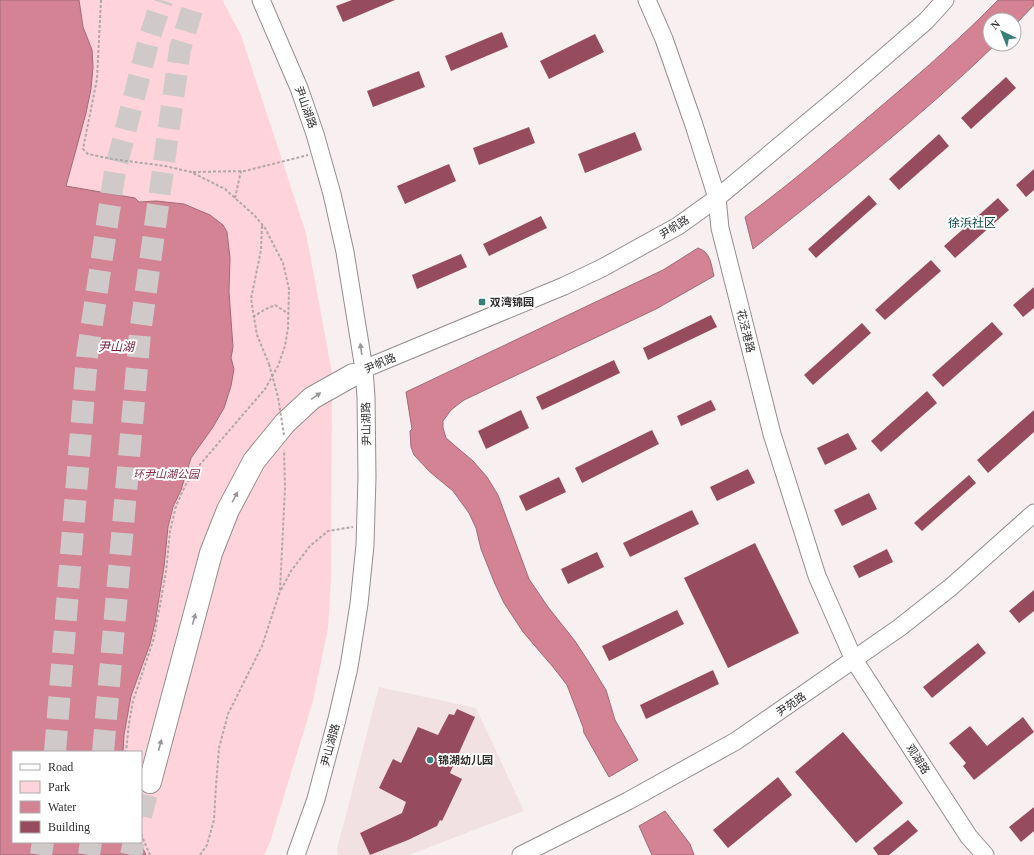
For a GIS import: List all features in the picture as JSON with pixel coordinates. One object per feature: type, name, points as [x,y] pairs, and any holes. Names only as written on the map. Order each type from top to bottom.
[{"type":"highway","points":[[150,782],[211,553],[228,510],[254,460],[285,423],[312,398],[358,372]]},
{"type":"main road","name":"尹山湖路","points":[[250,0],[288,91],[310,155],[335,256],[358,372],[356,484],[353,552],[348,610],[337,674],[314,770],[303,807],[285,855]]},
{"type":"main road","name":"尹山湖路","points":[[261,0],[300,88],[316,134],[346,252],[367,477],[365,545],[359,604],[349,667],[316,799],[296,855]]},
{"type":"main road","name":"花泾港路","points":[[647,0],[664,39],[692,117],[717,198],[720,228],[772,434],[817,576],[854,660]]},
{"type":"main road","name":"尹帆路","points":[[358,372],[564,286],[602,268],[678,226],[717,198],[844,92],[920,26],[945,0]]},
{"type":"main road","name":"尹苑路","points":[[521,855],[628,801],[736,741],[899,628],[951,587],[1034,513]]},
{"type":"main road","name":"观湖路","points":[[854,660],[969,837],[985,855]]},
{"type":"path","points":[[101,0],[97,79],[83,149],[88,154],[112,159],[166,166],[191,172],[225,189],[255,216],[275,245],[284,263],[289,289],[290,314],[285,346],[278,366],[265,389],[198,468],[185,486],[176,506],[170,531],[166,572],[160,609],[154,638],[133,700],[126,751]]},
{"type":"path","points":[[191,172],[241,171],[310,155]]},
{"type":"path","points":[[235,198],[241,171]]},
{"type":"path","points":[[262,225],[261,250],[251,298],[257,335],[269,364],[278,397],[284,440]]},
{"type":"path","points":[[253,317],[264,310],[275,306],[290,314]]},
{"type":"path","points":[[280,591],[285,488],[284,446]]},
{"type":"path","points":[[200,855],[207,845],[214,820],[219,748],[228,714],[262,646],[280,591],[291,571],[310,546],[328,531],[354,527]]},
{"type":"path","points":[[142,836],[150,855]]},
{"type":"shaded area","name":"锦湖幼儿园","points":[[379,687],[476,708],[524,811],[409,855],[338,855],[337,849]]},
{"type":"green space","name":"环尹山湖公园","points":[[0,0],[222,0],[241,35],[306,233],[332,373],[331,576],[328,628],[313,701],[270,842],[264,855],[0,855]]},
{"type":"water","name":"尹山湖","points":[[0,0],[79,0],[83,27],[92,50],[93,67],[91,89],[86,113],[66,186],[135,198],[139,202],[156,201],[184,204],[210,215],[223,225],[227,232],[230,258],[229,292],[233,347],[231,358],[234,369],[231,386],[224,408],[213,427],[191,458],[181,490],[173,507],[168,527],[164,567],[155,623],[150,644],[131,696],[124,735],[123,751],[12,751],[12,843],[140,843],[146,855],[0,855]]},
{"type":"water","points":[[998,0],[1034,0],[1034,5],[1022,18],[1022,12],[986,12]]},
{"type":"water","points":[[982,16],[982,52],[987,52],[908,124],[753,249],[745,217],[799,175],[901,90]]},
{"type":"water","points":[[698,248],[708,256],[714,276],[656,309],[464,400],[451,410],[443,421],[443,428],[446,438],[473,461],[487,477],[498,495],[529,579],[548,607],[575,641],[606,690],[615,720],[638,760],[609,777],[584,733],[567,685],[523,632],[504,603],[481,549],[476,528],[469,513],[453,491],[430,472],[414,455],[411,447],[410,431],[412,429],[406,392],[663,270]]},
{"type":"water","points":[[665,811],[690,844],[694,855],[652,855],[639,826]]},
{"type":"building","points":[[352,0],[395,0],[343,22],[336,6]]},
{"type":"building","points":[[502,32],[508,47],[451,71],[445,56]]},
{"type":"building","points":[[595,34],[604,52],[549,79],[540,61]]},
{"type":"building","points":[[419,71],[425,87],[373,107],[367,91]]},
{"type":"building","points":[[1006,77],[1016,88],[971,129],[961,118]]},
{"type":"building","points":[[529,127],[535,143],[479,165],[473,148]]},
{"type":"building","points":[[635,132],[642,150],[585,173],[578,154]]},
{"type":"building","points":[[939,134],[949,146],[899,190],[889,179]]},
{"type":"building","points":[[449,164],[456,181],[405,204],[397,186]]},
{"type":"building","points":[[1034,169],[1034,190],[1026,197],[1016,185]]},
{"type":"building","points":[[869,195],[877,204],[816,258],[808,249]]},
{"type":"building","points":[[998,198],[1009,210],[955,258],[944,246]]},
{"type":"building","points":[[541,216],[547,228],[489,256],[483,244]]},
{"type":"building","points":[[461,254],[467,267],[417,289],[412,275]]},
{"type":"building","points":[[931,260],[941,271],[885,320],[875,310]]},
{"type":"building","points":[[1034,287],[1034,308],[1023,317],[1013,305]]},
{"type":"building","points":[[711,315],[717,327],[648,360],[643,348]]},
{"type":"building","points":[[992,322],[1003,334],[943,387],[932,375]]},
{"type":"building","points":[[862,323],[871,333],[813,385],[804,375]]},
{"type":"building","points":[[614,360],[620,373],[542,410],[536,397]]},
{"type":"building","points":[[927,391],[937,403],[881,452],[871,441]]},
{"type":"building","points":[[711,400],[716,410],[681,426],[677,416]]},
{"type":"building","points":[[521,410],[529,428],[486,449],[478,431]]},
{"type":"building","points":[[1034,410],[1034,432],[988,473],[977,460]]},
{"type":"building","points":[[652,430],[659,444],[582,483],[575,468]]},
{"type":"building","points":[[848,433],[857,449],[825,465],[817,448]]},
{"type":"building","points":[[748,469],[755,483],[717,501],[710,487]]},
{"type":"building","points":[[969,475],[976,483],[922,531],[914,523]]},
{"type":"building","points":[[559,477],[566,492],[526,511],[519,496]]},
{"type":"building","points":[[869,493],[877,509],[842,526],[834,510]]},
{"type":"building","points":[[692,510],[699,524],[630,557],[623,543]]},
{"type":"building","points":[[755,543],[799,633],[728,668],[684,578]]},
{"type":"building","points":[[887,549],[893,562],[859,578],[853,566]]},
{"type":"building","points":[[597,552],[604,567],[568,584],[561,569]]},
{"type":"building","points":[[1034,590],[1034,611],[1019,623],[1009,611]]},
{"type":"building","points":[[677,610],[684,624],[609,661],[602,646]]},
{"type":"building","points":[[978,643],[986,653],[932,698],[923,687]]},
{"type":"building","points":[[713,670],[719,684],[646,719],[640,705]]},
{"type":"building","points":[[457,709],[475,717],[450,773],[462,779],[442,821],[440,820],[437,826],[408,840],[370,855],[360,833],[402,813],[406,802],[379,788],[393,759],[401,763],[418,727],[438,735],[449,714],[454,715]]},
{"type":"building","points":[[1023,717],[1034,732],[974,780],[963,766],[966,763],[949,743],[970,726],[987,746]]},
{"type":"building","points":[[843,732],[903,803],[856,843],[795,772]]},
{"type":"building","points":[[778,777],[792,795],[728,848],[713,830]]},
{"type":"building","points":[[1034,807],[1034,831],[1021,842],[1009,827]]},
{"type":"building","points":[[908,820],[918,831],[889,855],[878,855],[873,848]]},
{"type":"tunnel","points":[[55,751],[87,357],[115,171],[149,39],[162,0]]},
{"type":"tunnel","points":[[103,751],[140,333],[180,49],[195,0]]},
{"type":"tunnel","points":[[142,812],[150,782]]},
{"type":"tunnel","points":[[41,855],[43,843]]},
{"type":"tunnel","points":[[89,855],[91,843]]},
{"type":"tunnel","points":[[131,855],[134,843]]},
{"type":"place","name":"双湾锦园","points":[[482,302]]},
{"type":"place","name":"锦湖幼儿园","points":[[430,760]]},
{"type":"district","name":"徐浜社区","points":[[972,223]]}]
